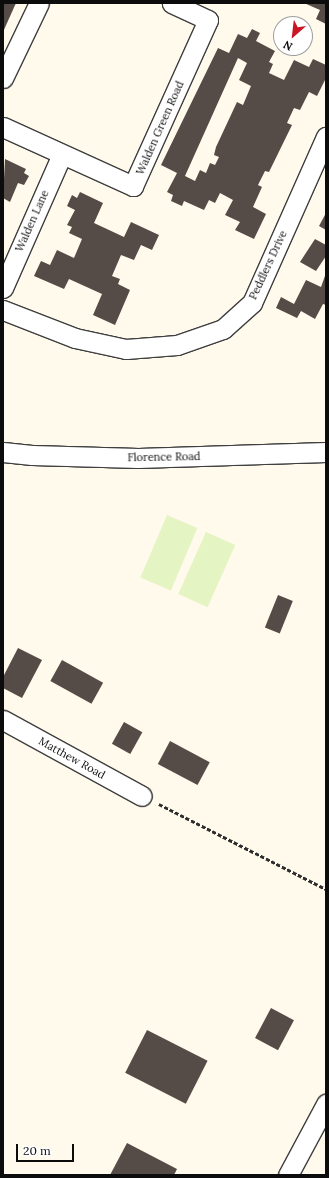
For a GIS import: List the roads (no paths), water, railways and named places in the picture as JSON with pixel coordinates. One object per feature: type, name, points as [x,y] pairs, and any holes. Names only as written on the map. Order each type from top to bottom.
[{"type":"street","points":[[3,78],[39,3]]},
{"type":"street","name":"Walden Green Road","points":[[3,127],[133,186],[208,20],[172,3]]},
{"type":"street","name":"Peddlers Drive","points":[[3,310],[75,338],[126,349],[177,345],[223,329],[252,303],[326,137]]},
{"type":"street","name":"Walden Lane","points":[[3,288],[62,154]]},
{"type":"street","name":"Florence Road","points":[[3,452],[138,458],[326,452]]},
{"type":"street","name":"Matthew Road","points":[[3,720],[142,796]]},
{"type":"street","points":[[288,1175],[326,1104]]}]
